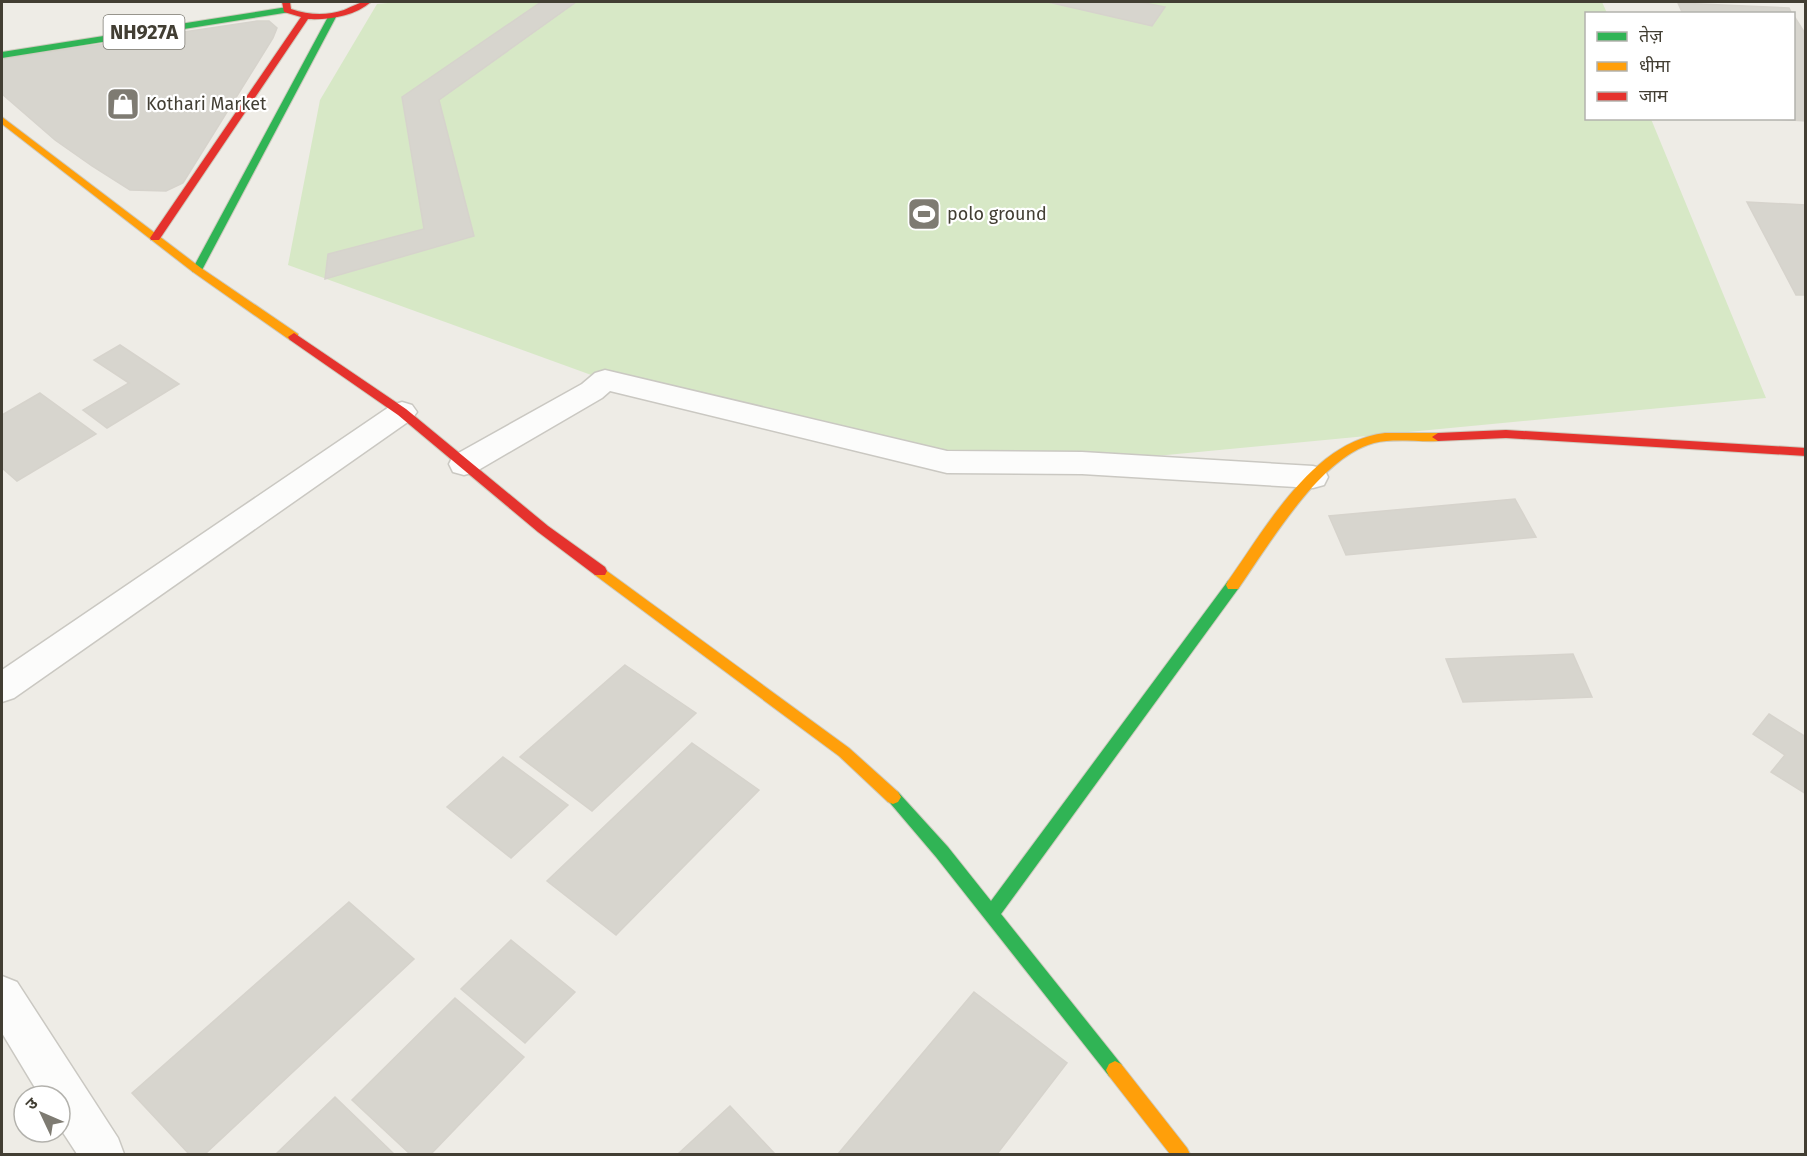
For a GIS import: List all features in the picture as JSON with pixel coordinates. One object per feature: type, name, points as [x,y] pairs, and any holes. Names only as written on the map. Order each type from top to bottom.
[{"type":"main road","name":"NH927A","points":[[2,43],[268,2]]},
{"type":"main road","name":"NH927A","points":[[2,55],[286,6],[305,17],[332,17],[353,10],[367,2]]},
{"type":"main road","points":[[155,238],[305,17]]},
{"type":"main road","points":[[197,270],[332,17]]},
{"type":"main road","points":[[2,120],[197,270],[402,412],[543,529],[844,752],[894,798],[942,852],[1181,1155]]},
{"type":"main road","points":[[991,914],[1313,477],[1344,451],[1370,440],[1506,434],[1806,452]]},
{"type":"street","points":[[464,464],[592,391],[606,380],[947,462],[1082,463],[1313,477]]},
{"type":"street","points":[[2,688],[402,412]]},
{"type":"street","points":[[2,996],[102,1155]]},
{"type":"green space","points":[[398,2],[1602,2],[1607,12],[1585,12],[1585,120],[1651,120],[1766,398],[1040,467],[947,462],[605,380],[288,265],[320,100],[377,4]]},
{"type":"building","points":[[541,2],[576,2],[439,100],[474,236],[325,279],[328,254],[424,229],[402,97]]},
{"type":"building","points":[[1048,2],[1140,2],[1165,7],[1152,26]]},
{"type":"building","points":[[1678,3],[1789,8],[1791,12],[1682,12]]},
{"type":"building","points":[[1795,18],[1806,35],[1806,121],[1789,120],[1795,120]]},
{"type":"building","name":"Kothari Market","points":[[269,21],[277,28],[273,38],[183,183],[166,191],[130,190],[55,140],[2,94],[2,59]]},
{"type":"building","points":[[1747,202],[1806,205],[1806,295],[1796,295]]},
{"type":"building","points":[[120,345],[179,384],[107,428],[83,410],[129,383],[94,360]]},
{"type":"building","points":[[40,393],[96,434],[17,481],[2,468],[2,415]]},
{"type":"building","points":[[1515,499],[1536,537],[1346,555],[1329,516]]},
{"type":"building","points":[[1573,654],[1592,697],[1463,702],[1446,659]]},
{"type":"building","points":[[625,665],[696,713],[592,811],[520,757]]},
{"type":"building","points":[[1769,714],[1806,737],[1806,794],[1771,772],[1785,755],[1753,734]]},
{"type":"building","points":[[692,743],[759,790],[616,935],[547,881]]},
{"type":"building","points":[[503,757],[568,805],[511,858],[447,807]]},
{"type":"building","points":[[349,902],[414,959],[205,1154],[189,1154],[132,1093]]},
{"type":"building","points":[[511,940],[575,992],[525,1043],[461,989]]},
{"type":"building","points":[[974,992],[1067,1063],[997,1154],[838,1154]]},
{"type":"building","points":[[455,998],[524,1057],[431,1154],[410,1154],[352,1100]]},
{"type":"building","points":[[335,1097],[394,1154],[276,1154]]},
{"type":"building","points":[[730,1106],[775,1154],[678,1154]]},
{"type":"traffic: fast","points":[[2,55],[287,10]]},
{"type":"traffic: fast","points":[[197,270],[332,17]]},
{"type":"traffic: fast","points":[[991,914],[1233,585]]},
{"type":"traffic: fast","points":[[893,797],[942,852],[1115,1070]]},
{"type":"traffic: slow","points":[[2,120],[197,270],[294,337]]},
{"type":"traffic: slow","points":[[1233,585],[1293,502],[1311,481],[1349,448],[1377,438],[1438,437]]},
{"type":"traffic: slow","points":[[600,571],[844,752],[893,797]]},
{"type":"traffic: slow","points":[[1115,1070],[1181,1154]]},
{"type":"traffic: jam","points":[[286,2],[287,10],[318,17],[338,14],[367,2]]},
{"type":"traffic: jam","points":[[155,238],[305,17]]},
{"type":"traffic: jam","points":[[294,337],[402,412],[543,529],[600,571]]},
{"type":"traffic: jam","points":[[1438,437],[1506,434],[1806,452]]},
{"type":"place","name":"Kothari Market","points":[[123,104]]},
{"type":"place","name":"polo ground","points":[[924,214]]}]
